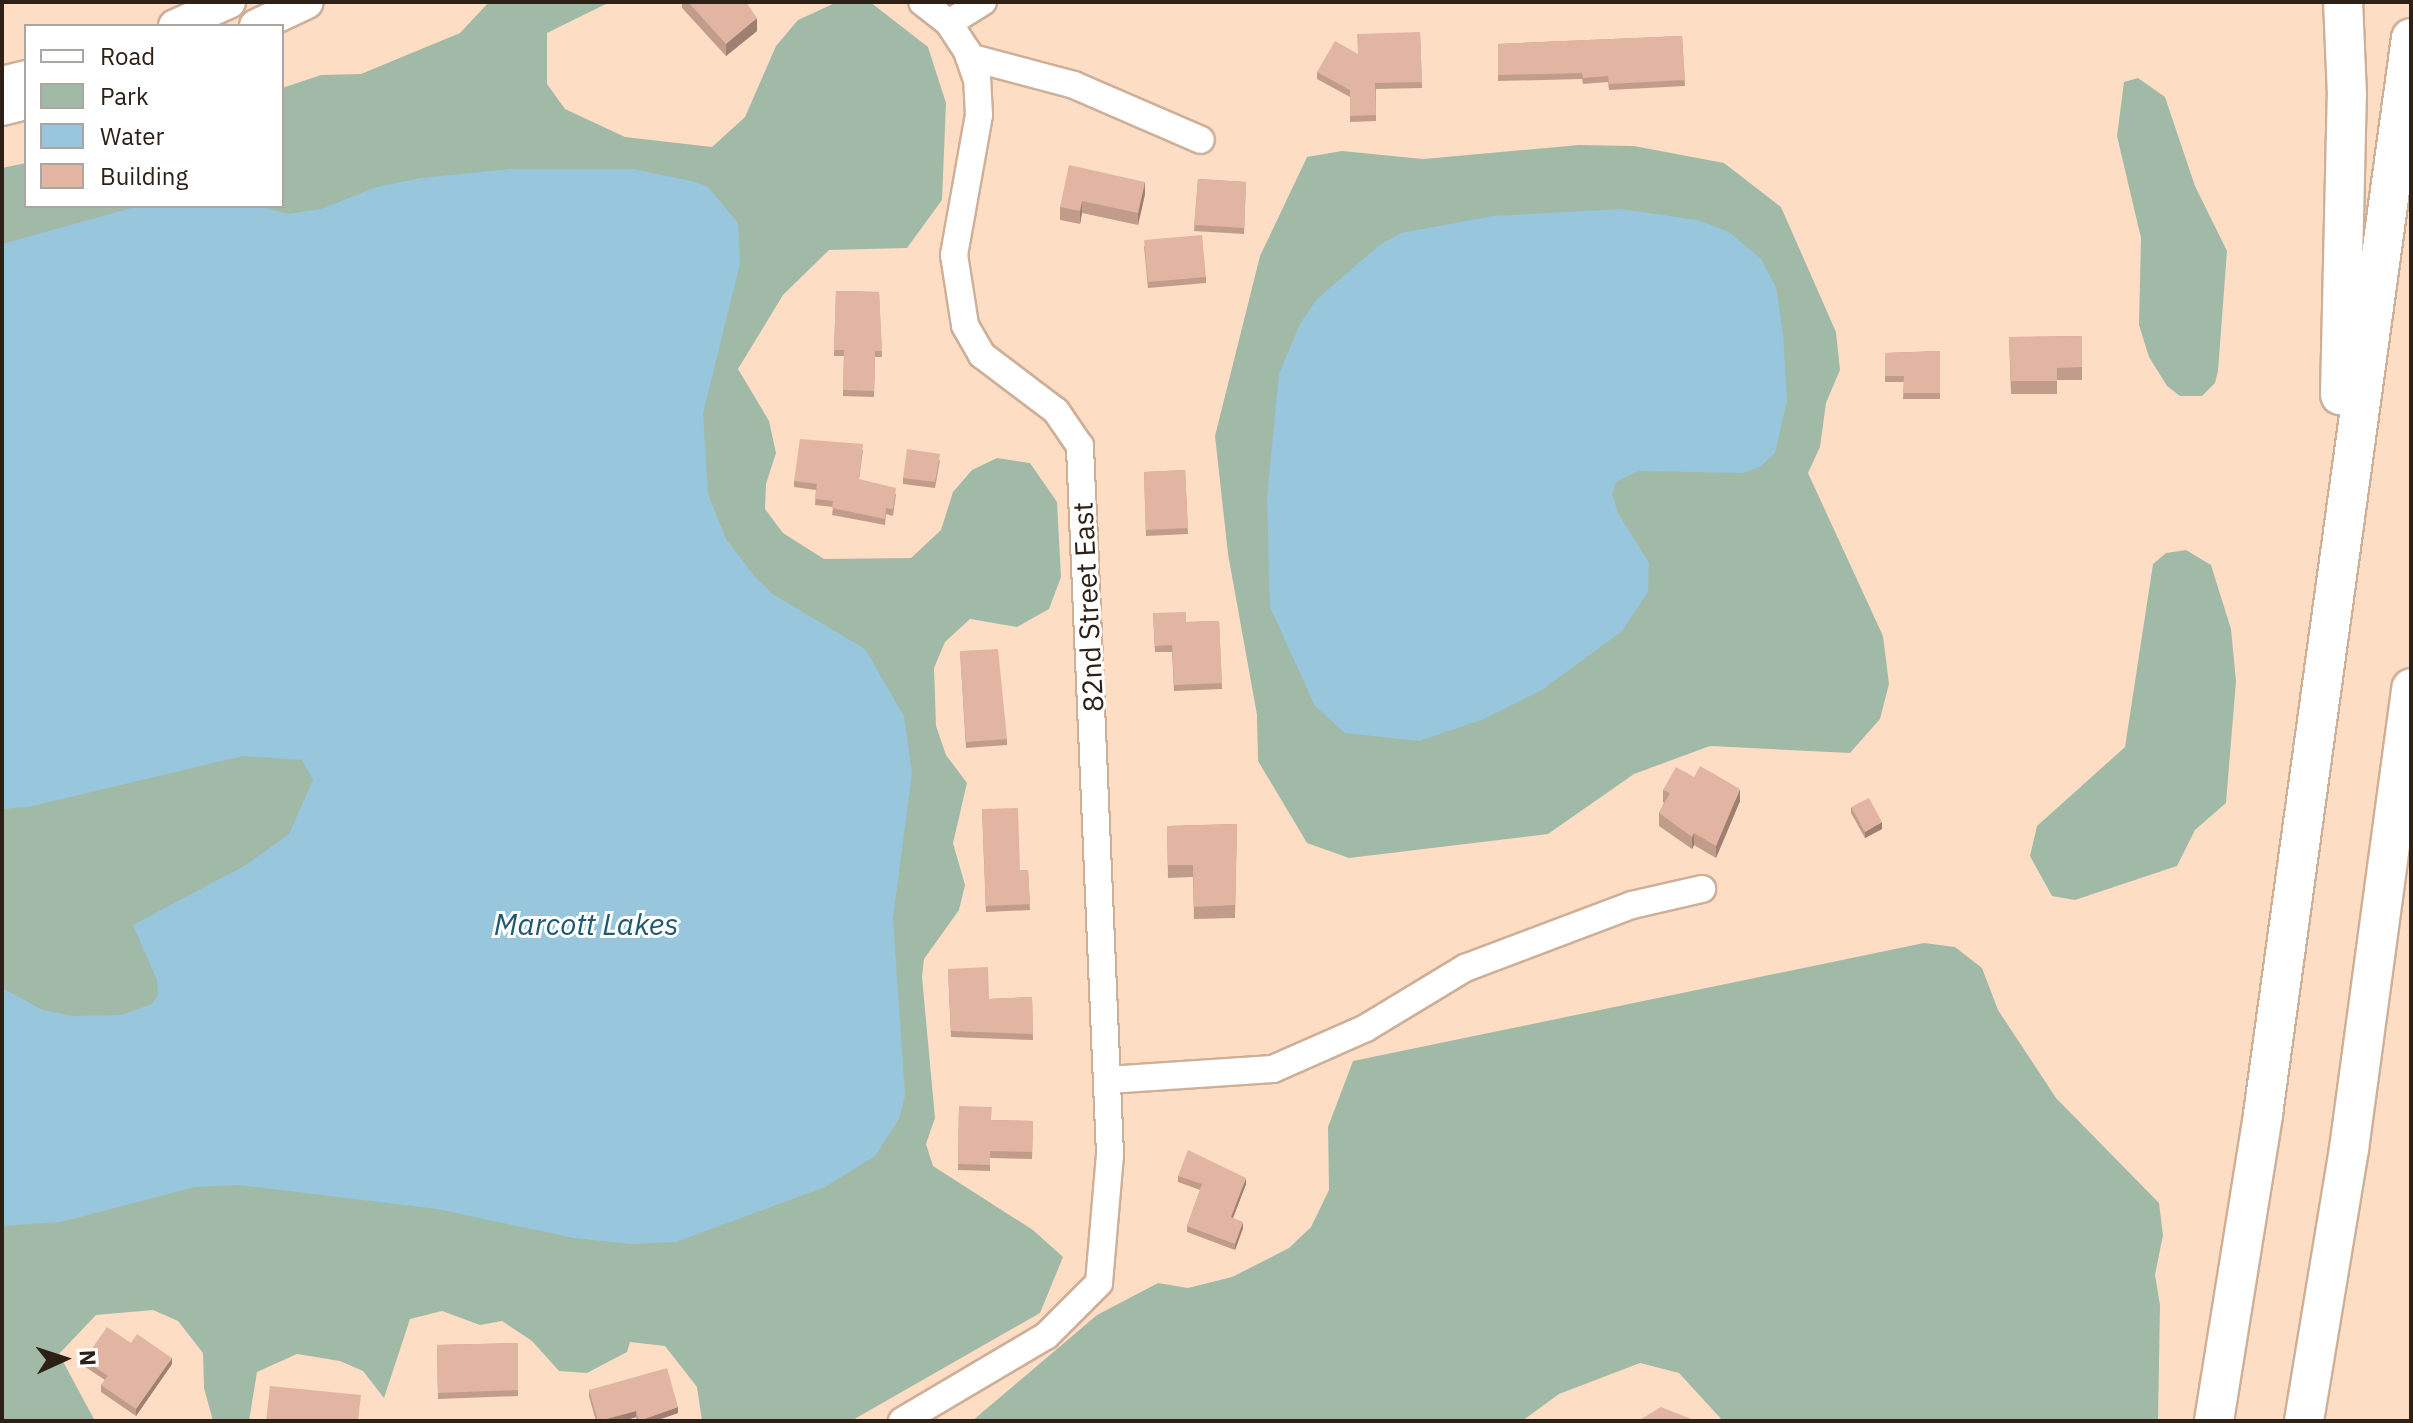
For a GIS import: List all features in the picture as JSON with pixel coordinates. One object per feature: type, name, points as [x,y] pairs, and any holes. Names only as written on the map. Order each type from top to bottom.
[{"type":"highway","points":[[2263,1114],[2335,487],[2347,186],[2343,2]]},
{"type":"highway","points":[[2214,1421],[2263,1114],[2411,38]]},
{"type":"highway","points":[[2304,1421],[2349,1149],[2411,688]]},
{"type":"highway","points":[[2349,1149],[2411,855]]},
{"type":"main road","points":[[180,24],[229,2]]},
{"type":"main road","points":[[260,24],[307,2]]},
{"type":"main road","points":[[2,83],[24,78]]},
{"type":"main road","points":[[2,109],[24,104]]},
{"type":"street","name":"82nd Street East","points":[[902,1421],[1046,1336],[1099,1283],[1110,1154],[1080,446],[1056,411],[982,355],[965,325],[954,255],[979,115],[969,57],[949,23],[922,2]]},
{"type":"street","points":[[949,23],[983,2]]},
{"type":"street","points":[[969,57],[1074,85],[1201,140]]},
{"type":"street","points":[[1108,1080],[1273,1069],[1366,1028],[1465,968],[1632,905],[1702,889]]},
{"type":"green space","name":"Marcott Lakes","points":[[489,2],[610,2],[547,33],[547,84],[565,109],[625,137],[712,147],[745,117],[776,46],[798,20],[835,3],[870,2],[928,47],[946,103],[942,200],[907,248],[829,250],[783,295],[738,369],[769,421],[776,453],[766,484],[765,509],[783,533],[824,559],[911,558],[941,530],[953,492],[972,470],[997,458],[1030,463],[1057,502],[1061,577],[1049,609],[1017,627],[970,619],[945,642],[934,668],[936,726],[946,755],[967,783],[953,843],[965,885],[959,910],[924,959],[922,977],[935,1118],[926,1144],[933,1166],[1033,1230],[1063,1257],[1040,1313],[851,1421],[702,1421],[697,1387],[665,1346],[630,1342],[627,1352],[587,1373],[559,1371],[532,1341],[502,1321],[480,1325],[442,1311],[410,1319],[384,1398],[363,1371],[340,1361],[297,1354],[257,1372],[249,1421],[213,1421],[204,1388],[203,1353],[178,1321],[153,1310],[96,1315],[59,1354],[95,1421],[2,1421],[2,168],[24,163],[24,208],[284,208],[284,87],[321,75],[361,74],[460,33]]},
{"type":"green space","points":[[2138,78],[2165,97],[2195,186],[2227,251],[2218,371],[2215,383],[2202,396],[2180,396],[2167,386],[2149,357],[2139,325],[2141,238],[2117,136],[2124,82]]},
{"type":"green space","points":[[1579,145],[1634,146],[1724,163],[1781,207],[1836,332],[1840,370],[1826,403],[1820,447],[1808,473],[1883,636],[1889,684],[1880,719],[1850,753],[1710,746],[1634,774],[1548,834],[1349,858],[1307,843],[1258,761],[1257,715],[1228,554],[1215,436],[1260,256],[1307,157],[1342,151],[1423,159]]},
{"type":"green space","points":[[2186,550],[2211,565],[2231,629],[2236,681],[2226,803],[2195,830],[2177,866],[2075,900],[2052,896],[2030,856],[2037,826],[2125,747],[2153,564],[2166,553]]},
{"type":"green space","points":[[1924,943],[1955,947],[1982,968],[1998,1010],[2056,1098],[2159,1203],[2163,1235],[2155,1275],[2160,1305],[2158,1421],[1723,1421],[1679,1373],[1640,1363],[1559,1394],[1522,1421],[972,1421],[1097,1315],[1158,1283],[1188,1288],[1232,1277],[1289,1248],[1311,1227],[1329,1190],[1328,1127],[1353,1061]]},
{"type":"water","name":"Marcott Lakes","points":[[510,169],[634,169],[708,187],[738,223],[740,263],[703,414],[708,494],[726,539],[755,577],[774,595],[865,649],[904,716],[912,773],[893,918],[905,1095],[899,1119],[875,1156],[825,1187],[676,1242],[631,1244],[574,1238],[437,1209],[239,1185],[195,1187],[61,1222],[2,1226],[2,988],[43,1010],[74,1016],[122,1015],[152,1004],[158,995],[157,980],[133,925],[246,865],[289,834],[313,780],[302,760],[243,756],[28,807],[2,809],[2,244],[132,208],[266,208],[288,214],[321,209],[377,187],[421,178]]},
{"type":"water","points":[[1621,209],[1697,220],[1729,232],[1761,259],[1776,287],[1783,334],[1787,400],[1775,453],[1760,467],[1743,473],[1639,471],[1616,482],[1612,494],[1618,513],[1649,563],[1648,592],[1622,631],[1542,690],[1484,719],[1419,741],[1345,733],[1315,706],[1270,607],[1267,498],[1279,374],[1300,324],[1317,299],[1381,244],[1401,233],[1493,216]]},
{"type":"building","points":[[688,2],[746,2],[757,18],[726,44]]},
{"type":"building","points":[[1420,32],[1422,82],[1375,83],[1376,115],[1350,116],[1350,90],[1317,72],[1335,41],[1358,54],[1357,34]]},
{"type":"building","points":[[1682,36],[1685,80],[1609,84],[1608,76],[1583,78],[1582,73],[1498,75],[1498,44]]},
{"type":"building","points":[[1069,165],[1145,182],[1138,213],[1082,201],[1080,211],[1060,207]]},
{"type":"building","points":[[1198,179],[1246,182],[1244,228],[1194,225]]},
{"type":"building","points":[[1202,235],[1206,277],[1148,282],[1144,240]]},
{"type":"building","points":[[836,291],[879,292],[882,351],[875,351],[874,391],[843,390],[844,350],[834,350]]},
{"type":"building","points":[[2082,336],[2082,367],[2057,368],[2057,381],[2011,381],[2009,337]]},
{"type":"building","points":[[1940,351],[1940,393],[1903,393],[1904,376],[1885,376],[1885,353]]},
{"type":"building","points":[[800,439],[863,444],[859,479],[896,488],[893,509],[886,508],[885,519],[832,508],[833,501],[815,499],[817,484],[794,481]]},
{"type":"building","points":[[907,449],[940,454],[935,482],[903,478]]},
{"type":"building","points":[[1185,470],[1188,528],[1146,530],[1144,472]]},
{"type":"building","points":[[1186,612],[1186,622],[1219,621],[1222,683],[1174,685],[1172,645],[1155,646],[1153,613]]},
{"type":"building","points":[[998,649],[1007,739],[966,742],[960,651]]},
{"type":"building","points":[[1700,766],[1740,789],[1716,846],[1694,833],[1692,837],[1659,813],[1670,793],[1663,790],[1676,767],[1694,777]]},
{"type":"building","points":[[1869,798],[1882,822],[1865,832],[1851,807]]},
{"type":"building","points":[[1018,808],[1020,870],[1028,870],[1030,904],[986,906],[982,809]]},
{"type":"building","points":[[1237,824],[1235,905],[1194,907],[1193,865],[1168,865],[1167,826]]},
{"type":"building","points":[[988,967],[989,999],[1032,997],[1033,1034],[951,1031],[948,969]]},
{"type":"building","points":[[959,1106],[992,1107],[991,1120],[1033,1121],[1032,1152],[990,1151],[990,1165],[958,1164]]},
{"type":"building","points":[[1188,1150],[1246,1178],[1231,1217],[1243,1222],[1235,1244],[1187,1226],[1202,1184],[1178,1176]]},
{"type":"building","points":[[107,1327],[131,1343],[137,1334],[172,1358],[136,1409],[101,1385],[108,1376],[84,1360]]},
{"type":"building","points":[[518,1343],[518,1390],[438,1393],[437,1345]]},
{"type":"building","points":[[667,1368],[678,1407],[639,1421],[636,1411],[598,1421],[589,1390]]},
{"type":"building","points":[[270,1386],[361,1395],[358,1421],[266,1421]]},
{"type":"building","points":[[1661,1407],[1696,1421],[1638,1421]]}]
